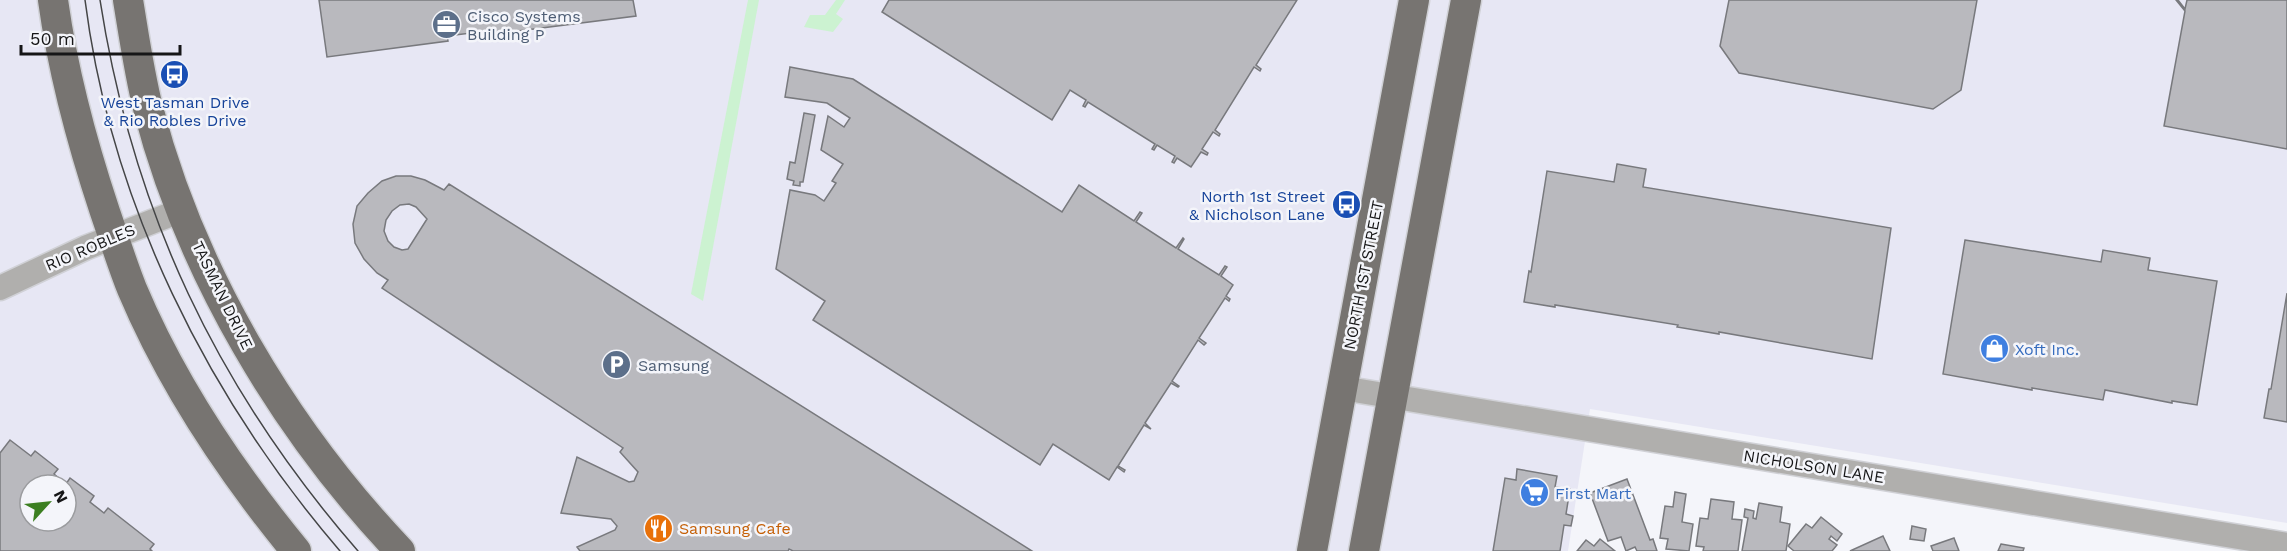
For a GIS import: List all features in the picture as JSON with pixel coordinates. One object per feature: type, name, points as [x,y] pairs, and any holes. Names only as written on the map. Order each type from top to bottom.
[{"type":"main road","points":[[53,0],[78,129],[132,289],[157,342],[188,398],[231,466],[296,551]]},
{"type":"main road","name":"TASMAN DRIVE","points":[[128,0],[148,106],[167,170],[182,210],[228,310],[257,363],[321,458],[372,522],[400,551]]},
{"type":"main road","name":"NORTH 1ST STREET","points":[[1312,551],[1414,0]]},
{"type":"main road","points":[[1364,551],[1466,0]]},
{"type":"street","name":"RIO ROBLES","points":[[0,288],[75,252],[182,210]]},
{"type":"street","name":"NICHOLSON LANE","points":[[1342,388],[2287,545]]},
{"type":"shaded area","points":[[0,0],[2287,0],[2287,523],[1590,409],[1568,551],[0,551]]},
{"type":"green space","points":[[748,0],[759,0],[703,301],[691,294]]},
{"type":"green space","points":[[836,0],[845,0],[836,14],[843,19],[833,32],[804,27],[810,15],[825,15]]},
{"type":"building","name":"Cisco Systems Building P","points":[[319,0],[633,0],[636,16],[471,37],[471,33],[447,36],[448,41],[327,57]]},
{"type":"building","points":[[889,0],[1297,0],[1256,65],[1261,69],[1260,71],[1254,67],[1215,130],[1220,134],[1219,136],[1213,132],[1202,149],[1208,153],[1207,155],[1201,152],[1191,167],[1177,158],[1174,163],[1172,162],[1175,156],[1157,145],[1154,150],[1152,149],[1155,144],[1088,102],[1085,107],[1083,106],[1086,100],[1070,90],[1052,120],[882,12]]},
{"type":"building","points":[[1729,0],[1977,0],[1961,90],[1933,109],[1739,73],[1720,46]]},
{"type":"building","points":[[2176,0],[2185,9],[2187,0],[2287,0],[2287,149],[2164,126],[2185,11]]},
{"type":"building","points":[[790,67],[853,79],[1062,212],[1079,185],[1134,221],[1140,212],[1142,213],[1136,222],[1176,248],[1183,238],[1178,249],[1219,275],[1225,266],[1227,267],[1221,276],[1233,285],[1226,296],[1230,299],[1229,301],[1225,298],[1199,338],[1206,343],[1204,345],[1198,340],[1172,381],[1179,386],[1171,383],[1145,423],[1151,429],[1144,425],[1118,466],[1125,470],[1124,472],[1117,467],[1109,480],[1053,444],[1040,465],[813,320],[825,301],[776,269],[790,190],[815,195],[824,201],[836,183],[832,181],[843,164],[821,150],[828,116],[844,127],[850,118],[827,103],[785,97]]},
{"type":"building","points":[[804,113],[815,115],[803,182],[800,182],[800,186],[793,185],[794,181],[787,179],[790,162],[795,163]]},
{"type":"building","points":[[1617,164],[1646,169],[1643,187],[1891,228],[1872,359],[1719,332],[1719,334],[1677,327],[1678,325],[1524,302],[1547,171],[1614,182]]},
{"type":"building","name":"Samsung","points":[[396,176],[411,176],[444,190],[449,184],[1032,551],[793,551],[789,549],[788,551],[580,551],[577,547],[615,530],[617,526],[611,519],[561,513],[577,457],[629,482],[634,481],[638,472],[620,452],[623,448],[382,288],[388,280],[377,273],[364,259],[355,243],[353,224],[357,206],[382,181]],"holes":[[[409,204],[416,207],[427,219],[408,249],[402,250],[394,247],[388,241],[384,231],[386,220],[400,205]]]},
{"type":"building","points":[[1965,240],[2101,262],[2103,250],[2150,258],[2148,270],[2217,281],[2197,405],[2172,401],[2172,403],[2105,390],[2103,400],[1943,374]]},
{"type":"building","points":[[2287,293],[2287,422],[2264,418]]},
{"type":"building","points":[[10,440],[31,456],[35,451],[58,469],[55,473],[18,473],[18,533],[78,533],[78,484],[94,496],[90,502],[104,513],[108,508],[154,544],[150,549],[152,551],[0,551],[0,453]]},
{"type":"building","points":[[1517,469],[1557,476],[1555,487],[1570,489],[1566,514],[1573,516],[1571,526],[1564,525],[1560,551],[1493,551],[1505,478],[1516,480]]},
{"type":"building","points":[[1627,479],[1650,540],[1653,539],[1657,551],[1637,551],[1635,547],[1626,551],[1621,537],[1608,541],[1590,493]]},
{"type":"building","points":[[1675,492],[1686,494],[1682,522],[1693,524],[1689,551],[1666,549],[1668,539],[1660,538],[1665,506],[1673,507]]},
{"type":"building","points":[[1711,499],[1734,502],[1732,519],[1742,520],[1738,551],[1703,551],[1704,547],[1696,546],[1700,518],[1708,519]]},
{"type":"building","points":[[1759,503],[1782,507],[1780,522],[1790,524],[1786,551],[1742,551],[1748,518],[1744,517],[1745,509],[1754,511],[1753,518],[1756,519]]},
{"type":"building","points":[[1821,517],[1842,534],[1837,541],[1831,536],[1829,539],[1837,545],[1832,551],[1794,551],[1788,546],[1806,524],[1812,528]]},
{"type":"building","points":[[1912,526],[1926,529],[1924,541],[1910,539]]},
{"type":"building","points":[[1883,536],[1890,551],[1850,551]]},
{"type":"building","points":[[1954,538],[1959,551],[1933,551],[1931,546]]},
{"type":"building","points":[[1600,539],[1615,551],[1577,551],[1586,540],[1594,546]]},
{"type":"building","points":[[2001,544],[2024,548],[2023,551],[1998,551]]},
{"type":"tram line","points":[[85,0],[98,76],[117,150],[142,223],[172,294],[208,362],[248,428],[292,491],[340,551]]},
{"type":"tram line","points":[[100,0],[115,78],[134,153],[159,225],[188,294],[223,361],[263,426],[308,490],[358,551]]},
{"type":"place","name":"Cisco Systems Building P","points":[[446,25]]},
{"type":"place","name":"West Tasman Drive & Rio Robles Drive","points":[[175,74]]},
{"type":"place","name":"North 1st Street & Nicholson Lane","points":[[1346,205]]},
{"type":"place","name":"Xoft Inc.","points":[[1994,349]]},
{"type":"place","name":"Samsung","points":[[617,365]]},
{"type":"place","name":"First Mart","points":[[1534,493]]},
{"type":"place","name":"Samsung Cafe","points":[[658,528]]}]
